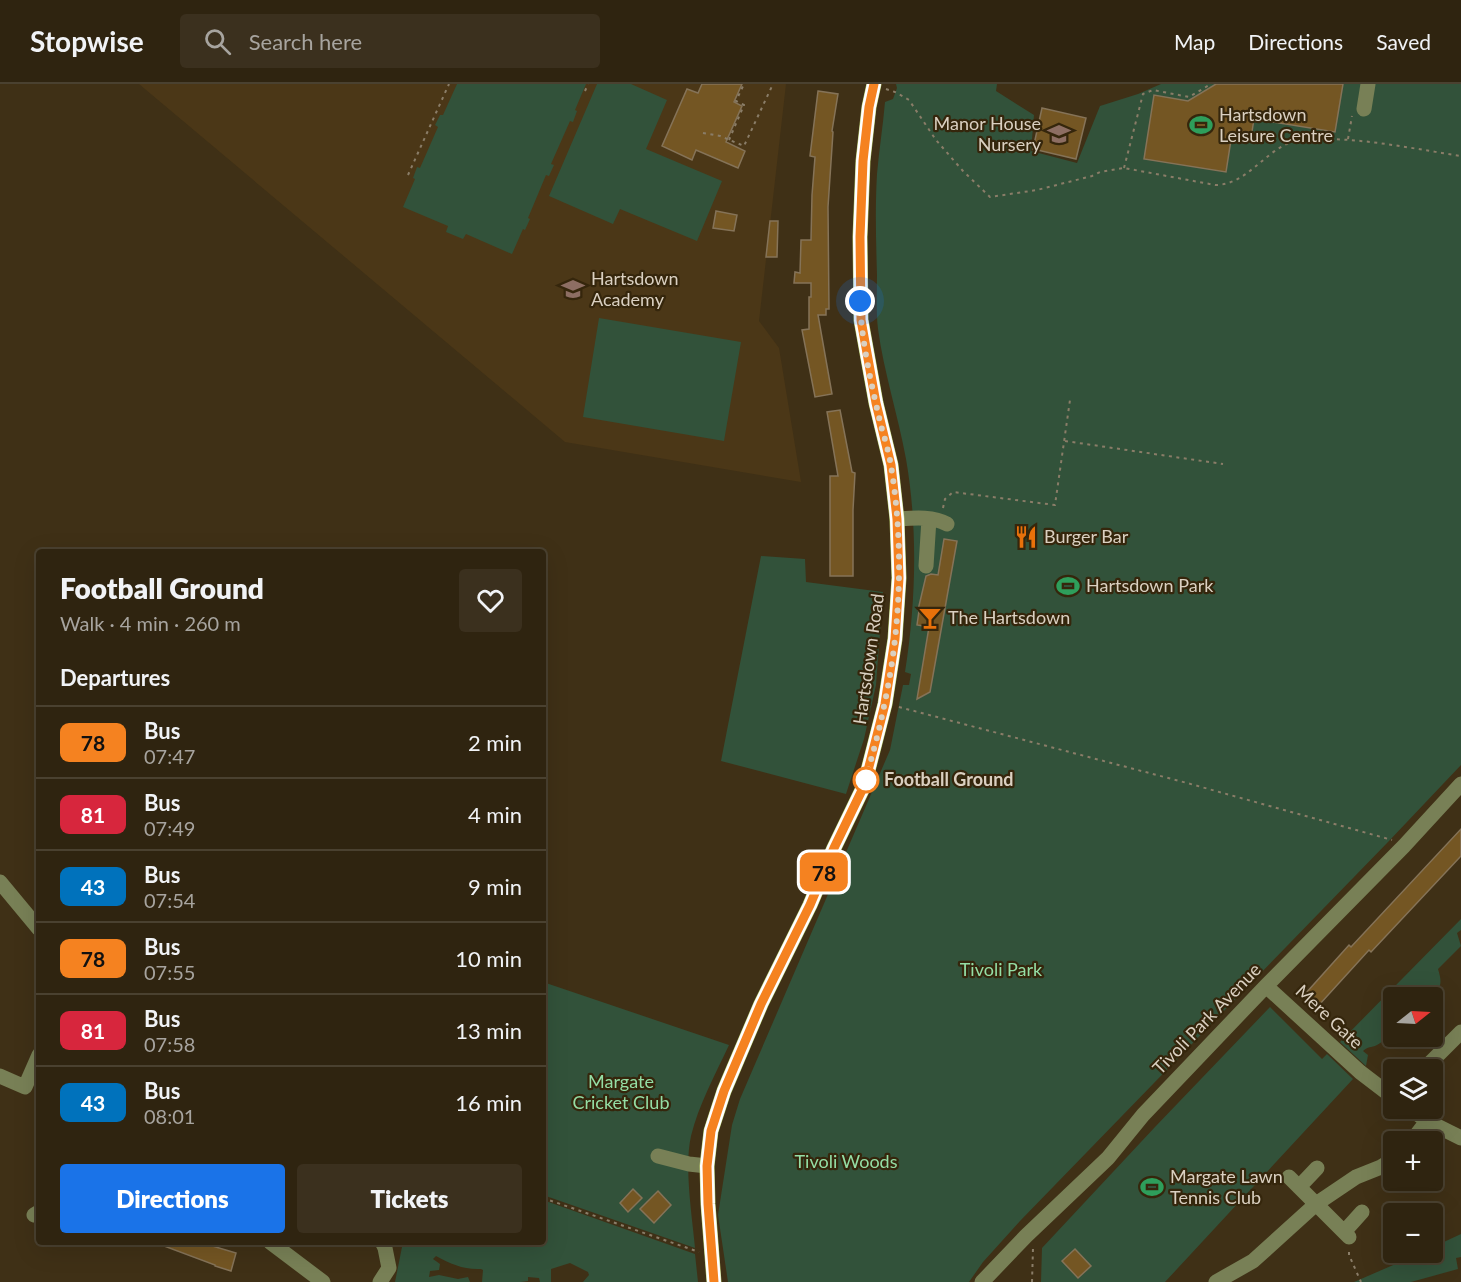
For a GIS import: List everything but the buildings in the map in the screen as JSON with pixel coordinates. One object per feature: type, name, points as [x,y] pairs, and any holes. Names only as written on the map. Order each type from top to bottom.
[{"type":"main road","name":"Hartsdown Road","points":[[714,1282],[707,1166],[711,1131],[724,1091],[761,1004],[810,905],[864,786],[885,704],[895,639],[899,578],[897,519],[891,465],[876,403],[861,320],[860,237],[863,161],[874,85]]},
{"type":"street","points":[[1364,109],[1368,84]]},
{"type":"street","points":[[897,519],[939,521],[926,566]]},
{"type":"street","name":"Tivoli Park Avenue","points":[[982,1282],[1026,1236],[1108,1158],[1143,1115],[1404,846],[1461,784]]},
{"type":"street","points":[[0,882],[36,925]]},
{"type":"street","name":"Mere Gate","points":[[1266,986],[1360,1072],[1383,1090]]},
{"type":"street","points":[[1434,1059],[1461,1032]]},
{"type":"street","points":[[0,1076],[25,1087],[36,1062]]},
{"type":"street","points":[[1424,1119],[1461,1138]]},
{"type":"street","points":[[1419,1131],[1427,1121]]},
{"type":"street","points":[[658,1156],[688,1164],[707,1166]]},
{"type":"street","points":[[1216,1282],[1254,1262],[1316,1204],[1356,1177],[1383,1166]]},
{"type":"street","points":[[1317,1168],[1294,1182],[1347,1234],[1362,1212]]},
{"type":"street","points":[[274,1245],[322,1282]]},
{"type":"street","points":[[380,1282],[388,1268],[384,1245]]},
{"type":"path","points":[[408,175],[449,84]]},
{"type":"path","points":[[585,91],[588,84]]},
{"type":"path","points":[[729,140],[744,105],[736,101],[744,84]]},
{"type":"path","points":[[703,133],[720,136],[744,146],[773,84]]},
{"type":"path","points":[[1124,168],[1143,94],[1153,90],[1189,97],[1211,84]]},
{"type":"path","points":[[874,85],[896,92],[909,100],[936,140],[990,197],[1037,190],[1092,176],[1100,171],[1124,168],[1215,185],[1228,184],[1277,150],[1301,140],[1348,139],[1461,156]]},
{"type":"path","points":[[939,521],[945,499],[953,492],[1055,506],[1070,400]]},
{"type":"path","points":[[1064,441],[1223,464]]},
{"type":"path","points":[[885,704],[1391,839],[1404,846]]},
{"type":"path","points":[[546,1199],[712,1256]]},
{"type":"path","points":[[1347,1234],[1348,1255],[1361,1282]]},
{"type":"path","points":[[1026,1236],[1033,1248],[1032,1282]]},
{"type":"shaded area","name":"Hartsdown Academy","points":[[139,84],[786,84],[759,321],[779,348],[801,482],[565,442]]},
{"type":"green space","points":[[457,84],[586,84],[575,110],[577,111],[573,122],[570,121],[551,164],[554,165],[549,176],[546,175],[528,218],[530,219],[512,254],[466,234],[463,239],[446,232],[448,226],[403,207],[415,179],[413,178],[417,167],[420,168],[438,127],[435,125],[440,115],[443,115]]},
{"type":"green space","points":[[597,84],[631,84],[667,100],[646,149],[722,181],[697,241],[620,209],[613,224],[549,196]]},
{"type":"green space","points":[[896,84],[997,84],[996,91],[1034,115],[1031,151],[1077,163],[1100,106],[1161,84],[1461,84],[1461,765],[1020,1221],[983,1262],[969,1282],[728,1282],[718,1215],[732,1125],[740,1099],[890,750],[903,685],[909,685],[911,674],[905,672],[914,566],[910,485],[887,378],[878,329],[877,309],[877,174],[885,102],[893,99]]},
{"type":"green space","points":[[599,318],[741,342],[724,441],[583,417]]},
{"type":"green space","points":[[761,556],[805,559],[806,582],[883,592],[876,685],[864,739],[846,794],[721,761]]},
{"type":"green space","points":[[1461,919],[1461,930],[1457,933],[1461,946],[1438,969],[1439,987],[1394,987]]},
{"type":"green space","name":"Margate Cricket Club","points":[[546,983],[729,1045],[703,1101],[691,1136],[688,1176],[695,1248],[546,1196]]},
{"type":"green space","points":[[1383,998],[1383,1041],[1363,1051],[1368,1055],[1366,1066],[1340,1042]]},
{"type":"green space","name":"Margate Lawn Tennis Club","points":[[1270,1007],[1322,1059],[1327,1054],[1353,1079],[1165,1282],[1041,1282],[1042,1248]]},
{"type":"green space","points":[[546,1201],[695,1254],[698,1282],[583,1282],[589,1275],[588,1272],[570,1263],[551,1269],[551,1282],[540,1282],[539,1278],[528,1277],[528,1281],[521,1282],[482,1282],[483,1270],[458,1266],[436,1256],[433,1259],[440,1264],[439,1270],[430,1271],[429,1277],[439,1275],[458,1279],[468,1277],[470,1282],[395,1282],[402,1245],[546,1245]]},
{"type":"green space","points":[[1461,1234],[1461,1257],[1456,1258],[1458,1269],[1411,1282],[1354,1282],[1398,1263],[1443,1263],[1443,1242]]},
{"type":"bus line","name":"78","points":[[714,1282],[707,1166],[711,1131],[724,1091],[761,1004],[810,905],[864,786],[881,723],[895,639],[899,578],[897,519],[891,465],[876,403],[861,320],[860,237],[863,161],[874,84]]},
{"type":"place","name":"Hartsdown Leisure Centre","points":[[1201,125]]},
{"type":"place","name":"Manor House Nursery","points":[[1059,134]]},
{"type":"place","name":"Hartsdown Academy","points":[[573,289]]},
{"type":"place","name":"Burger Bar","points":[[1026,537]]},
{"type":"place","name":"Hartsdown Park","points":[[1068,586]]},
{"type":"place","name":"The Hartsdown","points":[[930,618]]},
{"type":"place","name":"Football Ground","points":[[866,780]]},
{"type":"place","name":"Margate Lawn Tennis Club","points":[[1152,1187]]},
{"type":"route","points":[[860,301],[861,320],[876,403],[891,465],[897,519],[899,578],[895,639],[885,704],[864,786],[866,780]]},
{"type":"park label","name":"Tivoli Park","points":[[1001,970]]},
{"type":"park label","name":"Tivoli Woods","points":[[846,1162]]}]
